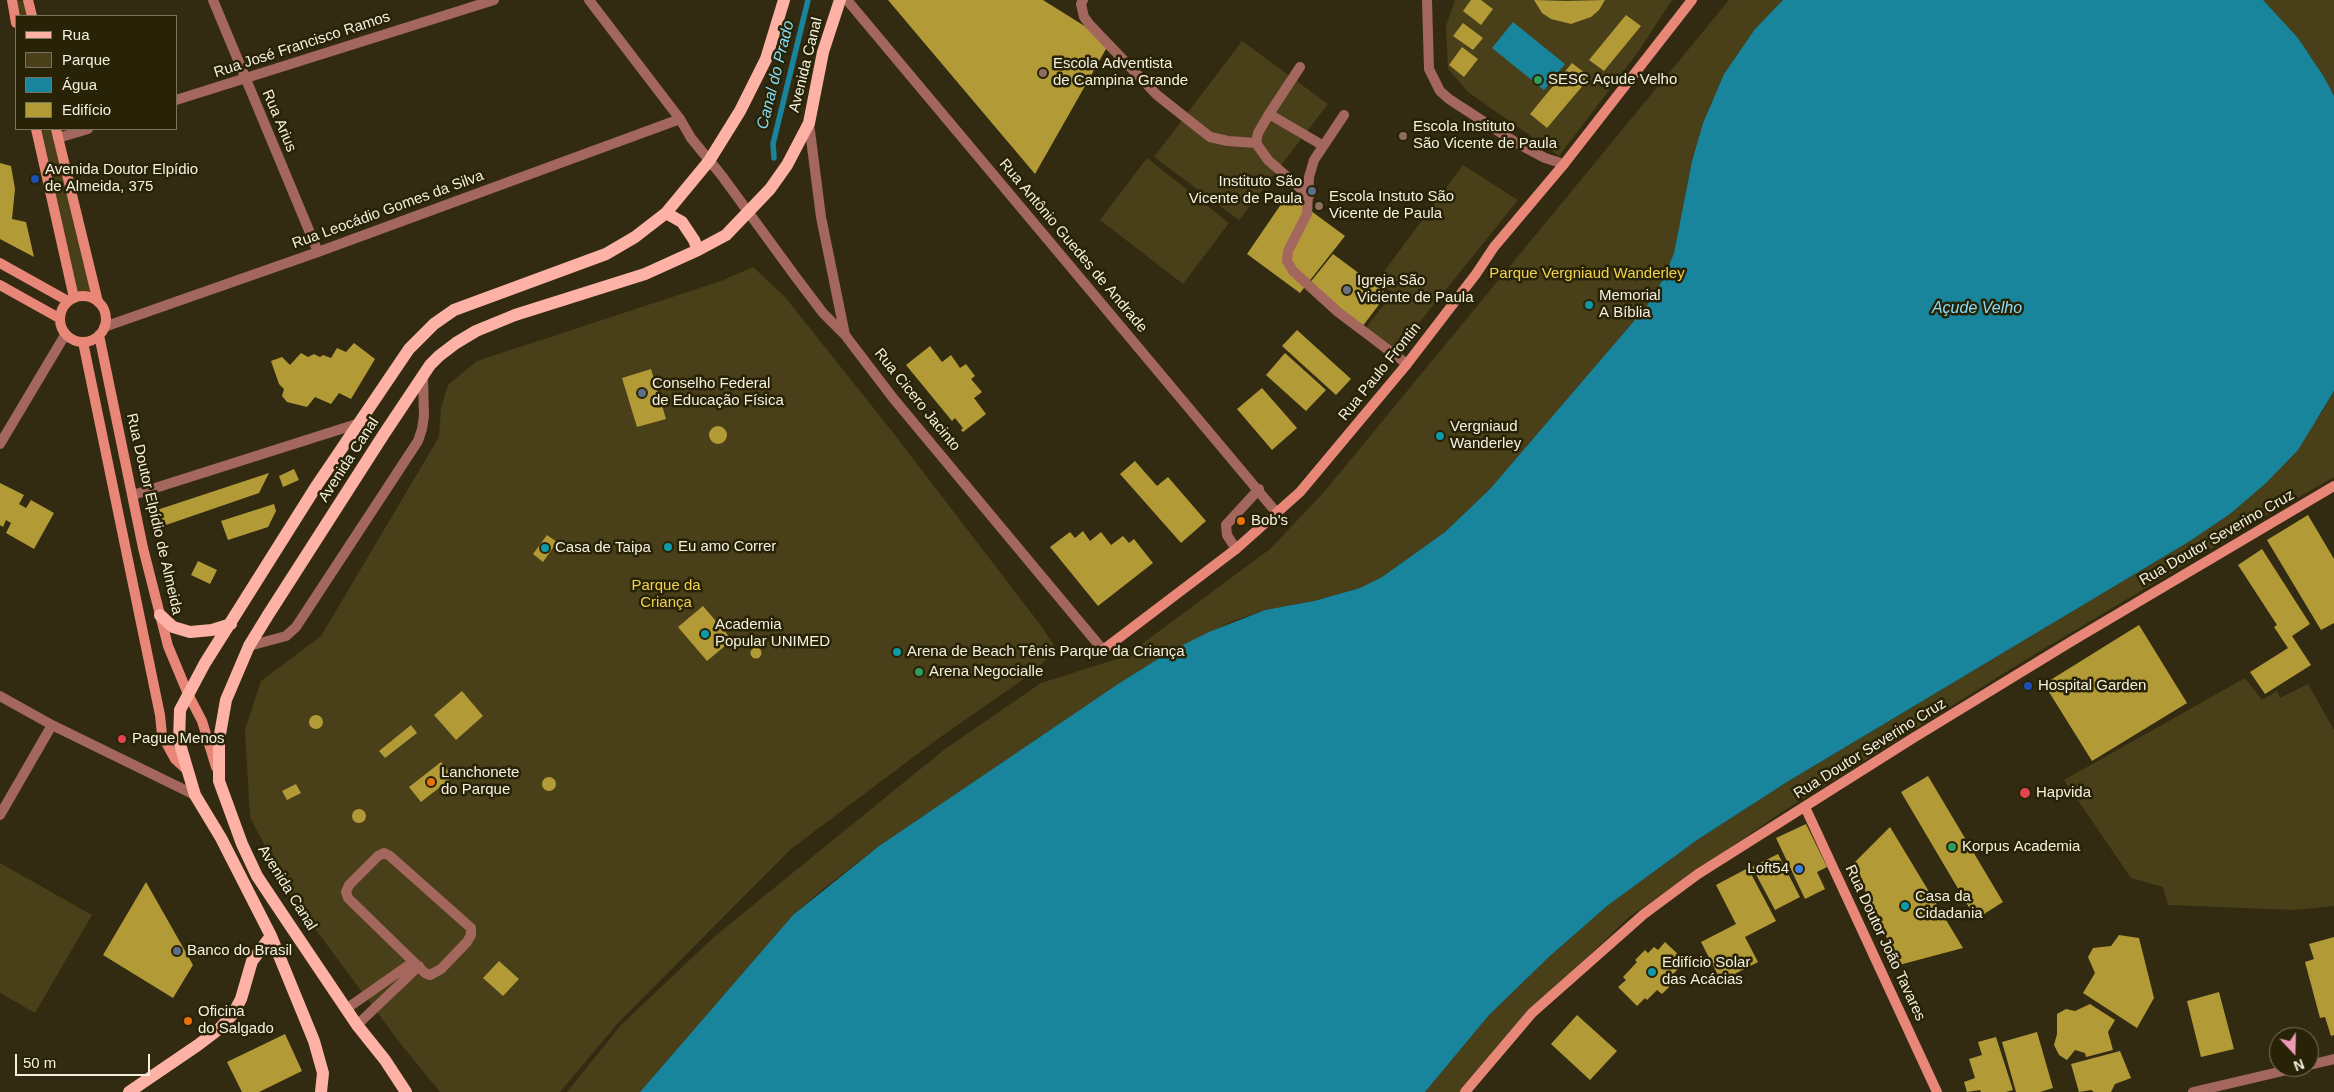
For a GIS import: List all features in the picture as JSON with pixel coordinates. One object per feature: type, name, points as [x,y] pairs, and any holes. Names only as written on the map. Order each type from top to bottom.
[{"type":"main road","points":[[12,0],[15,18]]},
{"type":"main road","points":[[28,0],[32,15]]},
{"type":"main road","name":"Avenida Canal","points":[[321,1092],[323,1073],[314,1041],[271,936],[221,838],[196,794],[187,770],[179,741],[180,710],[205,663],[317,485],[410,350],[434,324],[454,310],[606,254],[635,237],[666,213],[709,161],[740,111],[766,59],[784,0]]},
{"type":"main road","name":"Avenida Canal","points":[[406,1092],[386,1060],[357,1026],[257,876],[242,844],[219,780],[222,720],[226,700],[250,646],[283,591],[423,376],[439,356],[476,331],[515,315],[645,274],[698,250],[726,234],[748,214],[770,189],[787,165],[809,123],[823,52],[840,0]]},
{"type":"main road","name":"Rua Paulo Frontin","points":[[1103,650],[1236,549],[1300,492],[1407,364],[1476,274],[1494,246],[1564,164],[1692,0]]},
{"type":"main road","points":[[36,130],[71,299]]},
{"type":"main road","points":[[57,134],[98,302],[105,314],[102,331],[84,342],[70,339],[65,334],[59,318],[60,312],[71,299]]},
{"type":"main road","points":[[666,213],[682,222],[698,250]]},
{"type":"main road","points":[[0,262],[71,299],[90,297],[98,302]]},
{"type":"main road","points":[[0,285],[59,318]]},
{"type":"main road","name":"Rua Doutor Elpídio de Almeida","points":[[102,331],[143,548],[168,646],[188,694],[202,721],[219,780]]},
{"type":"main road","points":[[84,342],[160,715],[162,735],[175,759],[187,770]]},
{"type":"main road","name":"Rua Doutor Severino Cruz","points":[[1465,1092],[1532,1013],[1644,914],[1698,874],[2072,641],[2334,486]]},
{"type":"main road","points":[[160,614],[173,627],[190,632],[212,630],[231,624]]},
{"type":"main road","name":"Rua Doutor João Tavares","points":[[1805,806],[1937,1092]]},
{"type":"main road","points":[[129,1092],[198,1045],[219,1029],[233,1014],[241,999],[252,961],[271,936]]},
{"type":"street","name":"Rua Arius","points":[[213,0],[318,252]]},
{"type":"street","name":"Rua José Francisco Ramos","points":[[178,99],[494,0]]},
{"type":"street","points":[[590,0],[823,313],[845,334]]},
{"type":"street","name":"Rua Antônio Guedes de Andrade","points":[[847,0],[1165,381],[1259,489],[1276,512]]},
{"type":"street","points":[[1083,0],[1081,4],[1084,17],[1090,25],[1157,96],[1210,136],[1228,141],[1256,143]]},
{"type":"street","points":[[1427,0],[1429,69],[1440,91],[1449,99],[1515,142],[1545,158],[1564,164]]},
{"type":"street","points":[[1300,67],[1269,114],[1258,134],[1256,143],[1268,160],[1310,196]]},
{"type":"street","points":[[1269,114],[1322,145]]},
{"type":"street","points":[[1344,115],[1322,145],[1314,160],[1309,176],[1310,196],[1307,214],[1288,252],[1288,261],[1293,271],[1338,312],[1407,364]]},
{"type":"street","name":"Rua Leocádio Gomes da Silva","points":[[102,331],[680,119]]},
{"type":"street","name":"Rua Cicero Jacinto","points":[[809,123],[821,217],[845,334],[893,398],[1103,650]]},
{"type":"street","points":[[57,134],[82,130]]},
{"type":"street","points":[[0,444],[65,334]]},
{"type":"street","points":[[250,646],[286,636],[296,627],[418,441],[424,416],[423,376]]},
{"type":"street","points":[[133,495],[360,423]]},
{"type":"street","points":[[1236,549],[1227,535],[1226,525],[1259,489]]},
{"type":"street","points":[[0,696],[52,725],[196,794]]},
{"type":"street","points":[[0,815],[52,725]]},
{"type":"street","points":[[384,853],[390,856],[471,928],[471,935],[467,942],[435,973],[430,975],[425,973],[416,964],[355,906],[346,892],[349,884],[378,856],[384,853]]},
{"type":"street","points":[[346,1009],[416,964]]},
{"type":"street","points":[[357,1026],[416,964]]},
{"type":"street","points":[[2319,1063],[2334,1059]]},
{"type":"street","points":[[2192,1092],[2269,1074]]},
{"type":"green space","points":[[26,0],[30,15],[18,15],[15,1]]},
{"type":"green space","name":"SESC Açude Velho","points":[[1455,0],[1672,0],[1638,52],[1559,156],[1468,92],[1448,69],[1446,26]]},
{"type":"green space","name":"Parque Vergniaud Wanderley","points":[[1729,0],[1783,0],[1755,29],[1724,74],[1703,123],[1692,161],[1674,253],[1662,281],[1646,307],[1490,489],[1445,532],[1382,577],[1360,588],[1314,601],[1265,610],[1233,621],[1159,658],[1118,684],[879,846],[823,889],[793,915],[640,1092],[567,1092],[621,1025],[715,936],[945,749],[1041,683],[1120,658],[1131,652],[1270,549],[1324,492]]},
{"type":"green space","points":[[2263,0],[2334,0],[2334,96],[2324,77],[2298,38]]},
{"type":"green space","points":[[1242,41],[1328,104],[1239,220],[1154,157]]},
{"type":"green space","points":[[41,130],[54,130],[91,291],[77,293]]},
{"type":"green space","points":[[1147,158],[1229,223],[1183,284],[1100,220]]},
{"type":"green space","points":[[1463,165],[1518,200],[1390,359],[1361,334],[1393,293],[1377,281]]},
{"type":"green space","name":"Parque da Criança","points":[[753,267],[785,297],[891,430],[1042,627],[1057,650],[1028,676],[932,743],[791,849],[618,1023],[560,1092],[440,1092],[400,1043],[290,895],[250,817],[245,730],[261,681],[321,636],[439,437],[441,408],[448,385],[477,361],[721,281]]},
{"type":"green space","points":[[2334,391],[2334,477],[2022,662],[1782,812],[1629,917],[1515,1027],[1460,1092],[1425,1092],[1489,1015],[1550,956],[1607,906],[1697,840],[1787,782],[2190,541],[2230,514],[2265,484],[2322,412]]},
{"type":"green space","points":[[2245,678],[2262,700],[2277,691],[2280,698],[2308,684],[2334,730],[2334,906],[2295,910],[2168,905],[2163,887],[2131,878],[2064,780]]},
{"type":"green space","points":[[0,863],[92,915],[35,1013],[0,993]]},
{"type":"water","name":"Açude Velho","points":[[1783,0],[2263,0],[2298,38],[2324,77],[2334,96],[2334,391],[2298,450],[2265,484],[2230,514],[2190,541],[1787,782],[1697,840],[1607,906],[1550,956],[1489,1015],[1425,1092],[640,1092],[793,915],[879,846],[1118,684],[1169,652],[1209,632],[1265,610],[1314,601],[1360,588],[1382,577],[1445,532],[1490,489],[1646,307],[1662,281],[1674,253],[1692,161],[1703,123],[1724,74],[1755,29]]},
{"type":"water","points":[[1513,22],[1565,64],[1544,90],[1492,48]]},
{"type":"building","name":"Escola Adventista de Campina Grande","points":[[888,0],[1043,0],[1110,42],[1035,174]]},
{"type":"building","points":[[1471,0],[1481,0],[1493,9],[1481,25],[1463,11]]},
{"type":"building","points":[[1534,0],[1605,0],[1599,10],[1591,17],[1571,24],[1551,19],[1542,13]]},
{"type":"building","points":[[1626,15],[1641,26],[1604,71],[1589,60]]},
{"type":"building","points":[[1463,23],[1483,38],[1473,50],[1453,36]]},
{"type":"building","points":[[1462,47],[1478,59],[1464,77],[1449,65]]},
{"type":"building","points":[[1572,63],[1590,77],[1547,128],[1530,114]]},
{"type":"building","points":[[0,163],[11,166],[15,189],[12,219],[26,222],[34,257],[0,239]]},
{"type":"building","points":[[1288,194],[1345,236],[1300,293],[1247,254]]},
{"type":"building","name":"Igreja São Viciente de Paula","points":[[1333,254],[1387,294],[1362,327],[1308,285]]},
{"type":"building","points":[[1297,330],[1351,379],[1336,395],[1282,346]]},
{"type":"building","points":[[354,343],[375,359],[351,399],[339,393],[331,404],[315,397],[307,407],[287,402],[282,396],[284,389],[279,384],[271,361],[282,357],[290,365],[301,353],[308,357],[314,354],[320,357],[323,355],[331,358],[337,348],[346,352]]},
{"type":"building","points":[[930,346],[942,362],[951,355],[960,368],[966,364],[975,376],[971,379],[982,392],[974,398],[986,414],[963,432],[961,430],[963,428],[955,418],[952,421],[906,365]]},
{"type":"building","points":[[1285,353],[1326,390],[1306,411],[1266,375]]},
{"type":"building","name":"Conselho Federal de Educação Física","points":[[651,369],[666,419],[637,427],[622,378]]},
{"type":"building","points":[[1262,388],[1297,428],[1272,450],[1237,409]]},
{"type":"building","points":[[718,426],[724,429],[727,435],[724,441],[718,444],[712,441],[709,435],[712,429]]},
{"type":"building","points":[[1135,461],[1157,486],[1168,477],[1206,521],[1181,543],[1120,474]]},
{"type":"building","points":[[294,469],[299,480],[283,487],[279,476]]},
{"type":"building","points":[[269,473],[259,493],[163,526],[157,510]]},
{"type":"building","points":[[0,483],[24,495],[19,504],[26,508],[31,500],[54,513],[34,549],[6,533],[11,523],[6,520],[3,527],[0,525]]},
{"type":"building","points":[[274,504],[276,511],[268,527],[228,540],[221,521]]},
{"type":"building","points":[[2308,515],[2334,559],[2334,623],[2321,630],[2267,540]]},
{"type":"building","points":[[1083,531],[1090,541],[1101,532],[1111,545],[1123,536],[1129,543],[1134,539],[1153,563],[1098,606],[1050,547],[1070,532],[1075,538]]},
{"type":"building","name":"Casa de Taipa","points":[[547,535],[557,542],[543,562],[533,554]]},
{"type":"building","points":[[2262,549],[2310,624],[2292,636],[2311,665],[2265,694],[2250,672],[2288,648],[2274,627],[2277,625],[2238,565]]},
{"type":"building","points":[[198,561],[217,570],[210,584],[191,575]]},
{"type":"building","name":"Academia Popular UNIMED","points":[[703,606],[732,640],[707,661],[678,627]]},
{"type":"building","points":[[2139,625],[2187,703],[2092,761],[2044,684]]},
{"type":"building","points":[[754,648],[758,648],[761,653],[760,657],[754,658],[751,655],[751,651]]},
{"type":"building","points":[[462,691],[483,716],[456,740],[434,715]]},
{"type":"building","points":[[316,715],[321,717],[323,722],[321,727],[316,729],[311,727],[309,722],[311,717]]},
{"type":"building","points":[[411,725],[417,733],[385,758],[379,751]]},
{"type":"building","name":"Lanchonete do Parque","points":[[441,762],[453,777],[421,802],[409,787]]},
{"type":"building","name":"Korpus Academia","points":[[1928,776],[2003,902],[1976,919],[1901,792]]},
{"type":"building","points":[[549,777],[554,779],[556,784],[554,789],[549,791],[544,789],[542,784],[544,779]]},
{"type":"building","points":[[296,784],[301,793],[287,800],[282,791]]},
{"type":"building","points":[[359,809],[364,811],[366,816],[364,821],[359,823],[354,821],[352,816],[354,811]]},
{"type":"building","points":[[1806,824],[1827,867],[1817,872],[1825,889],[1805,899],[1776,838]]},
{"type":"building","name":"Casa da Cidadania","points":[[1890,827],[1963,948],[1899,965],[1853,864]]},
{"type":"building","points":[[1778,854],[1800,897],[1775,910],[1752,867]]},
{"type":"building","points":[[1748,868],[1776,921],[1745,937],[1758,962],[1721,981],[1701,942],[1736,924],[1716,885]]},
{"type":"building","points":[[146,882],[193,965],[173,998],[103,955]]},
{"type":"building","points":[[2119,935],[2139,938],[2154,998],[2137,1028],[2083,993],[2095,973],[2088,957],[2093,948],[2111,946]]},
{"type":"building","points":[[2334,937],[2334,1035],[2331,1036],[2325,1017],[2320,1018],[2305,962],[2314,959],[2309,944]]},
{"type":"building","name":"Edifício Solar das Acácias","points":[[1665,942],[1682,958],[1676,965],[1679,968],[1672,975],[1677,979],[1662,994],[1657,990],[1647,1000],[1645,998],[1637,1006],[1618,987],[1626,980],[1623,977],[1645,950],[1648,953],[1654,947],[1658,950]]},
{"type":"building","points":[[499,961],[519,979],[503,996],[483,978]]},
{"type":"building","points":[[2219,992],[2234,1049],[2201,1057],[2187,1001]]},
{"type":"building","points":[[2090,1004],[2115,1020],[2108,1032],[2113,1050],[2086,1057],[2085,1053],[2075,1050],[2067,1060],[2059,1055],[2054,1045],[2057,1034],[2057,1014],[2066,1009],[2075,1011]]},
{"type":"building","points":[[1577,1015],[1617,1051],[1590,1080],[1551,1044]]},
{"type":"building","points":[[2037,1032],[2053,1088],[2040,1092],[2016,1092],[2002,1042]]},
{"type":"building","points":[[285,1034],[302,1071],[259,1092],[242,1092],[227,1062]]},
{"type":"building","points":[[1996,1037],[2013,1090],[2006,1092],[1981,1092],[1980,1090],[1967,1092],[1964,1082],[1975,1078],[1969,1059],[1982,1055],[1978,1042]]},
{"type":"building","points":[[2120,1051],[2131,1078],[2115,1084],[2111,1092],[2094,1092],[2091,1090],[2079,1092],[2071,1064]]},
{"type":"waterway","name":"Canal do Prado","points":[[774,158],[773,144],[808,0]]},
{"type":"place","name":"Escola Adventista de Campina Grande","points":[[1043,73]]},
{"type":"place","name":"SESC Açude Velho","points":[[1538,80]]},
{"type":"place","name":"Escola Instituto São Vicente de Paula","points":[[1403,136]]},
{"type":"place","name":"Avenida Doutor Elpídio de Almeida, 375","points":[[35,179]]},
{"type":"place","name":"Instituto São Vicente de Paula","points":[[1312,191]]},
{"type":"place","name":"Escola Instuto São Vicente de Paula","points":[[1319,206]]},
{"type":"place","name":"Igreja São Viciente de Paula","points":[[1347,290]]},
{"type":"place","name":"Memorial A Bíblia","points":[[1589,305]]},
{"type":"place","name":"Conselho Federal de Educação Física","points":[[642,393]]},
{"type":"place","name":"Vergniaud Wanderley","points":[[1440,436]]},
{"type":"place","name":"Bob's","points":[[1241,521]]},
{"type":"place","name":"Eu amo Correr","points":[[668,547]]},
{"type":"place","name":"Casa de Taipa","points":[[545,548]]},
{"type":"place","name":"Academia Popular UNIMED","points":[[705,634]]},
{"type":"place","name":"Arena de Beach Tênis Parque da Criança","points":[[897,652]]},
{"type":"place","name":"Arena Negocialle","points":[[919,672]]},
{"type":"place","name":"Hospital Garden","points":[[2028,686]]},
{"type":"place","name":"Pague Menos","points":[[122,739]]},
{"type":"place","name":"Lanchonete do Parque","points":[[431,782]]},
{"type":"place","name":"Hapvida","points":[[2025,793]]},
{"type":"place","name":"Korpus Academia","points":[[1952,847]]},
{"type":"place","name":"Loft54","points":[[1799,869]]},
{"type":"place","name":"Casa da Cidadania","points":[[1905,906]]},
{"type":"place","name":"Banco do Brasil","points":[[177,951]]},
{"type":"place","name":"Edifício Solar das Acácias","points":[[1652,972]]},
{"type":"place","name":"Oficina do Salgado","points":[[188,1021]]}]
